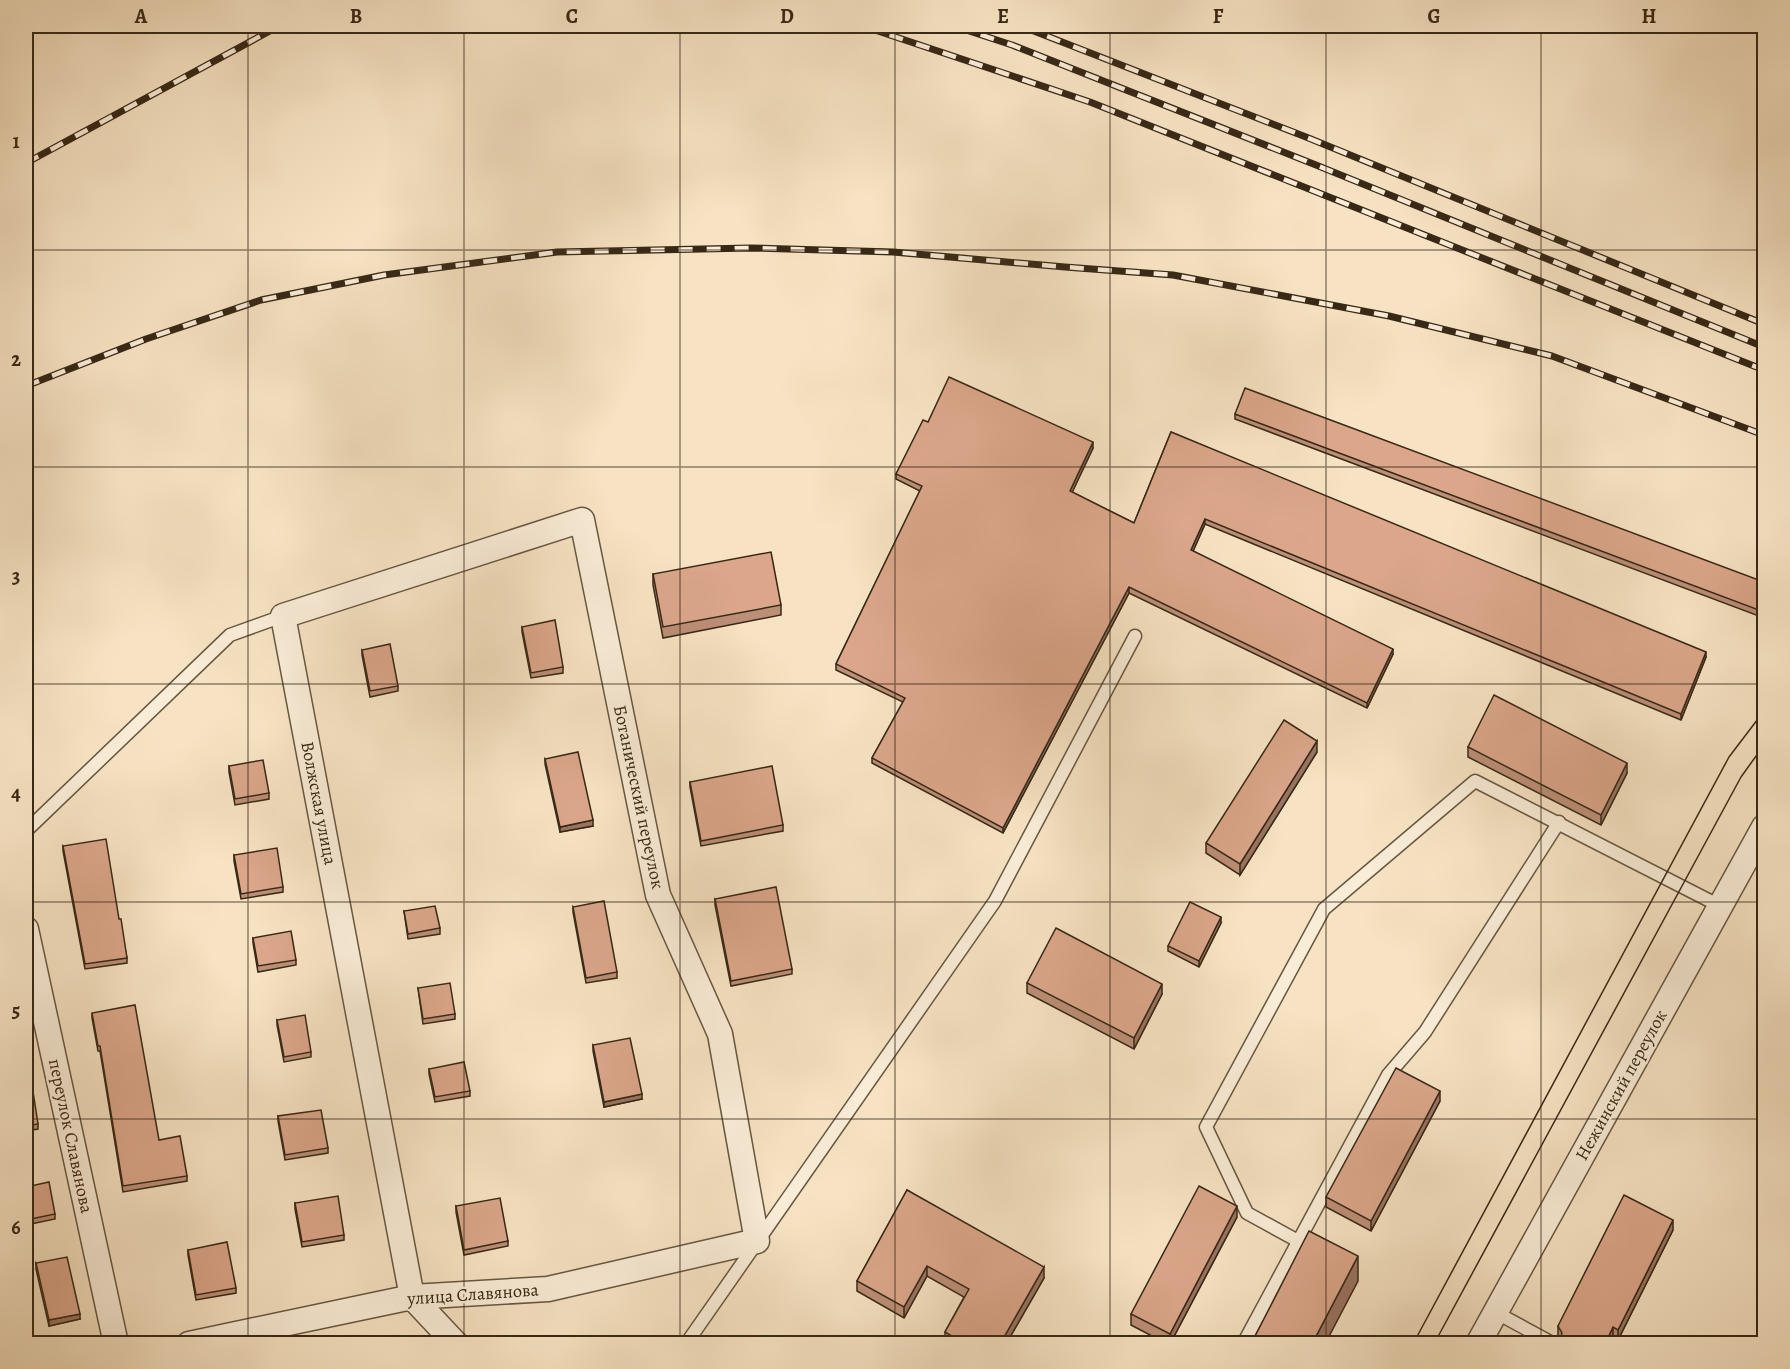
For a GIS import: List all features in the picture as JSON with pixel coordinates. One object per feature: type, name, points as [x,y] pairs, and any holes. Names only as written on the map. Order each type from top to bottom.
[{"type":"street","name":"Ботанический переулок","points":[[284,616],[582,520],[658,895],[720,1034],[757,1241]]},
{"type":"street","name":"Волжская улица","points":[[284,616],[412,1297]]},
{"type":"street","name":"Нежинский переулок","points":[[1478,1344],[1764,827]]},
{"type":"street","name":"переулок Славянова","points":[[26,928],[116,1344]]},
{"type":"street","name":"улица Славянова","points":[[189,1344],[412,1297],[548,1289],[757,1241]]},
{"type":"street","points":[[412,1297],[456,1344]]},
{"type":"lane","points":[[26,831],[230,635],[284,616]]},
{"type":"lane","points":[[686,1344],[995,901],[1135,636]]},
{"type":"lane","points":[[1298,1241],[1248,1213],[1206,1127],[1324,909],[1475,781],[1720,906]]},
{"type":"lane","points":[[1243,1344],[1388,1075],[1425,1032],[1559,822]]},
{"type":"lane","points":[[1496,1312],[1554,1344]]},
{"type":"building","points":[[949,377],[1093,442],[1070,491],[1134,523],[1171,432],[1706,652],[1681,714],[1205,519],[1191,550],[1393,649],[1367,703],[1129,587],[1003,828],[872,758],[905,698],[836,664],[922,486],[896,474],[923,420],[928,422]]},
{"type":"building","points":[[1245,388],[1764,582],[1764,612],[1235,414]]},
{"type":"building","points":[[771,552],[781,605],[663,627],[653,574]]},
{"type":"building","points":[[555,620],[563,667],[531,673],[522,627]]},
{"type":"building","points":[[390,644],[398,686],[370,691],[362,650]]},
{"type":"building","points":[[1494,695],[1627,763],[1601,815],[1468,747]]},
{"type":"building","points":[[1284,720],[1317,741],[1240,864],[1206,843]]},
{"type":"building","points":[[578,752],[593,820],[560,827],[545,759]]},
{"type":"building","points":[[263,760],[269,793],[235,799],[229,766]]},
{"type":"building","points":[[772,766],[783,825],[701,841],[690,782]]},
{"type":"building","points":[[106,839],[127,958],[85,964],[63,846]]},
{"type":"building","points":[[277,848],[283,887],[241,894],[234,855]]},
{"type":"building","points":[[776,887],[792,969],[731,981],[715,899]]},
{"type":"building","points":[[604,901],[617,972],[586,978],[573,907]]},
{"type":"building","points":[[1190,902],[1221,917],[1199,961],[1168,946]]},
{"type":"building","points":[[435,906],[440,928],[408,934],[404,911]]},
{"type":"building","points":[[1056,928],[1162,984],[1134,1038],[1027,983]]},
{"type":"building","points":[[291,931],[296,960],[258,966],[253,938]]},
{"type":"building","points":[[450,983],[455,1014],[423,1019],[418,988]]},
{"type":"building","points":[[135,1005],[159,1140],[180,1136],[187,1176],[123,1186],[100,1046],[98,1046],[92,1013]]},
{"type":"building","points":[[305,1015],[311,1052],[284,1057],[277,1020]]},
{"type":"building","points":[[630,1038],[642,1094],[604,1102],[593,1045]]},
{"type":"building","points":[[464,1062],[470,1091],[435,1097],[429,1069]]},
{"type":"building","points":[[1396,1068],[1440,1091],[1371,1221],[1326,1197]]},
{"type":"building","points":[[32,1085],[38,1124],[26,1126],[26,1086]]},
{"type":"building","points":[[321,1110],[328,1148],[285,1155],[278,1116]]},
{"type":"building","points":[[49,1182],[55,1214],[26,1220],[26,1187]]},
{"type":"building","points":[[1199,1186],[1237,1206],[1170,1334],[1131,1314]]},
{"type":"building","points":[[907,1190],[1044,1267],[1000,1344],[965,1344],[945,1332],[969,1289],[927,1266],[904,1307],[857,1281]]},
{"type":"building","points":[[1624,1195],[1673,1220],[1618,1330],[1613,1327],[1605,1344],[1541,1344],[1543,1339],[1549,1342],[1558,1341],[1561,1338],[1562,1333],[1558,1326]]},
{"type":"building","points":[[338,1196],[344,1235],[302,1242],[295,1203]]},
{"type":"building","points":[[500,1198],[508,1241],[464,1250],[456,1206]]},
{"type":"building","points":[[1309,1231],[1358,1256],[1312,1344],[1251,1344]]},
{"type":"building","points":[[227,1242],[236,1288],[196,1295],[188,1250]]},
{"type":"building","points":[[67,1257],[80,1314],[49,1320],[36,1263]]},
{"type":"tram line","points":[[1413,1344],[1729,757],[1764,711]]},
{"type":"tram line","points":[[1434,1344],[1741,777],[1764,745]]},
{"type":"railway","points":[[26,163],[279,26]]},
{"type":"railway","points":[[863,26],[1090,102],[1764,370]]},
{"type":"railway","points":[[954,26],[1012,45],[1316,165],[1764,347]]},
{"type":"railway","points":[[1021,26],[1306,137],[1764,324]]},
{"type":"railway","points":[[26,386],[146,339],[261,300],[384,275],[557,252],[751,248],[893,252],[1173,275],[1389,316],[1552,356],[1764,435]]}]
